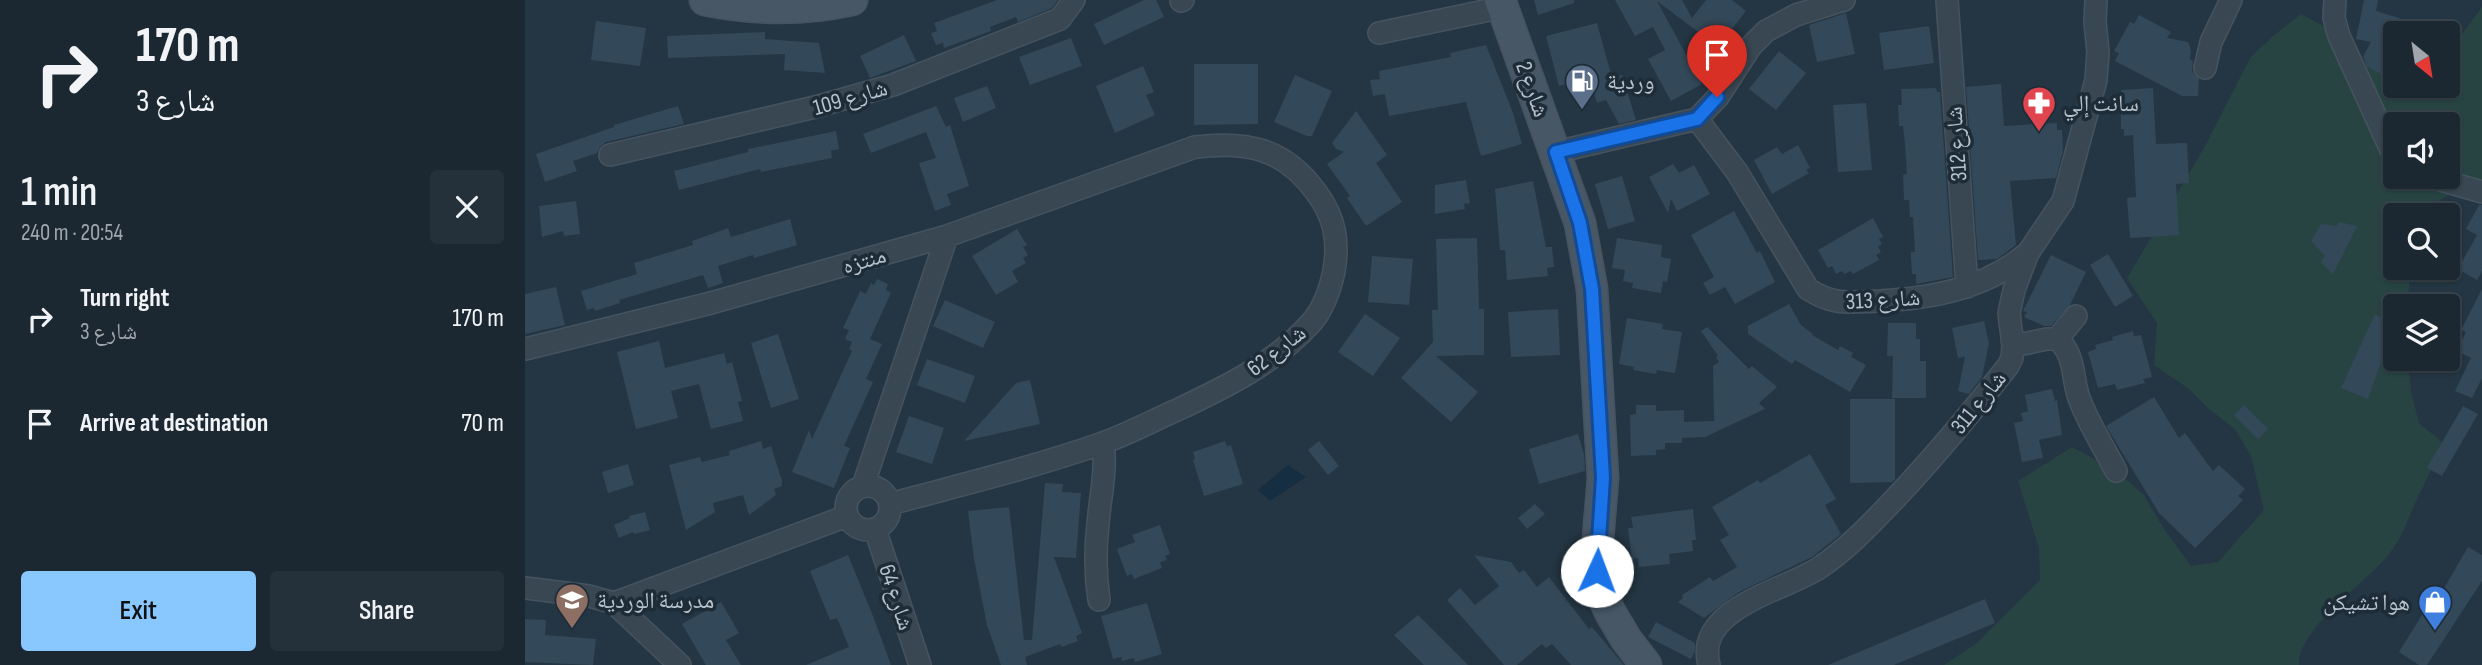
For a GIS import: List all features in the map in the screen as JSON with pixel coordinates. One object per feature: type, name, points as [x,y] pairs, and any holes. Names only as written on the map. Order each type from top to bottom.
[{"type":"street","points":[[705,0],[736,7],[788,9],[852,0]]},
{"type":"street","name":"شارع 109","points":[[610,155],[815,107],[893,85],[1060,19],[1075,0]]},
{"type":"street","points":[[1556,152],[1697,119],[1717,97],[1751,46],[1766,31],[1796,15],[1844,0]]},
{"type":"street","name":"شارع 312","points":[[1947,0],[1967,287]]},
{"type":"street","name":"شارع 311","points":[[1709,665],[1707,647],[1711,634],[1720,621],[1771,590],[1807,576],[1840,554],[1940,450],[2008,366],[2013,346],[2009,313],[2014,290],[2028,253],[2063,201],[2096,80],[2096,0]]},
{"type":"street","points":[[2205,68],[2211,42],[2231,0]]},
{"type":"street","points":[[2335,0],[2334,18],[2339,36],[2383,132]]},
{"type":"street","points":[[1379,33],[1502,4]]},
{"type":"street","name":"شارع 2","points":[[1502,4],[1580,223],[1592,289],[1603,478],[1597,551],[1599,588],[1626,639],[1646,665]]},
{"type":"street","name":"شارع 313","points":[[1697,119],[1737,172],[1808,289],[1823,299],[1837,303],[1919,299],[1967,287],[2008,269],[2028,253]]},
{"type":"street","name":"شارع 62","points":[[890,504],[1060,458],[1103,443],[1208,396],[1248,374],[1311,323],[1330,290],[1337,240],[1327,205],[1289,162],[1273,154],[1221,144],[1195,147],[947,236]]},
{"type":"street","points":[[2460,186],[2482,192]]},
{"type":"street","points":[[863,486],[947,236]]},
{"type":"street","name":"منتزه","points":[[525,349],[711,303],[947,236]]},
{"type":"street","points":[[2057,339],[2076,316]]},
{"type":"street","points":[[2013,346],[2047,339],[2057,339],[2062,344],[2072,360],[2078,395],[2116,471]]},
{"type":"street","points":[[1099,600],[1095,573],[1105,467],[1103,443]]},
{"type":"street","points":[[863,486],[880,489],[887,495],[890,504],[890,514],[884,524],[875,529],[864,530],[853,526],[845,507],[848,497],[863,486]]},
{"type":"street","points":[[614,603],[847,516]]},
{"type":"street","name":"شارع 64","points":[[875,529],[920,665]]},
{"type":"street","points":[[525,588],[589,596],[614,603],[680,665]]},
{"type":"green space","points":[[2482,7],[2482,195],[2454,192],[2435,203],[2383,203],[2383,280],[2410,280],[2408,294],[2383,294],[2383,371],[2409,371],[2419,423],[2442,442],[2394,548],[2321,621],[2301,651],[2299,665],[1944,665],[1977,643],[2040,580],[2039,548],[2018,481],[2072,447],[2116,471],[2143,494],[2191,566],[2218,562],[2264,510],[2251,456],[2235,429],[2189,389],[2154,365],[2157,323],[2127,278],[2203,150],[2250,58],[2301,14],[2327,28],[2344,53],[2383,72],[2383,98],[2461,98],[2461,35]]},
{"type":"water","points":[[1288,465],[1306,477],[1270,501],[1258,490]]},
{"type":"building","points":[[997,0],[1058,0],[1052,8],[1018,22],[1016,17],[990,27],[991,31],[944,48],[943,43],[936,45],[931,33],[937,31],[934,23]]},
{"type":"building","points":[[1144,0],[1156,0],[1164,17],[1104,45],[1094,24]]},
{"type":"building","points":[[1534,0],[1574,0],[1574,3],[1538,15]]},
{"type":"building","points":[[1615,0],[1682,0],[1692,18],[1706,0],[1732,0],[1746,11],[1718,47],[1657,1],[1702,84],[1671,101],[1648,59],[1665,50],[1653,27],[1635,36]]},
{"type":"building","points":[[2364,0],[2378,0],[2376,11],[2409,21],[2383,21],[2383,75],[2367,67],[2363,57],[2371,42],[2356,39]]},
{"type":"building","points":[[1846,13],[1855,54],[1817,62],[1809,25]]},
{"type":"building","points":[[2139,15],[2171,32],[2167,38],[2188,42],[2190,59],[2193,61],[2192,71],[2199,79],[2198,96],[2182,96],[2115,61],[2119,53],[2114,51],[2130,22],[2134,24]]},
{"type":"building","points":[[596,21],[646,28],[640,66],[591,60]]},
{"type":"building","points":[[1597,23],[1612,78],[1622,75],[1636,120],[1619,124],[1606,100],[1597,103],[1589,78],[1559,86],[1546,36]]},
{"type":"building","points":[[1929,26],[1934,63],[1884,70],[1879,33]]},
{"type":"building","points":[[765,32],[765,39],[819,43],[825,73],[784,70],[785,54],[668,58],[667,36]]},
{"type":"building","points":[[904,35],[916,61],[870,78],[860,56]]},
{"type":"building","points":[[1071,38],[1082,66],[1030,85],[1019,57]]},
{"type":"building","points":[[1486,45],[1513,113],[1522,144],[1481,156],[1466,102],[1389,116],[1385,94],[1373,96],[1370,80],[1380,79],[1379,71],[1451,57],[1450,53]]},
{"type":"building","points":[[1779,51],[1806,73],[1776,110],[1749,89]]},
{"type":"building","points":[[1194,64],[1258,64],[1258,124],[1194,125]]},
{"type":"building","points":[[1143,66],[1154,92],[1146,95],[1155,115],[1115,133],[1096,86]]},
{"type":"building","points":[[1295,75],[1332,91],[1312,136],[1274,122]]},
{"type":"building","points":[[2001,84],[2004,126],[2057,123],[2057,130],[2062,130],[2063,151],[2056,178],[2010,181],[2016,245],[1997,259],[1978,260],[1966,87]]},
{"type":"building","points":[[987,86],[996,108],[963,122],[954,98]]},
{"type":"building","points":[[1936,88],[1937,92],[1940,92],[1953,277],[1916,284],[1911,258],[1911,252],[1915,252],[1913,217],[1910,217],[1909,200],[1904,200],[1903,175],[1907,174],[1903,126],[1899,126],[1898,105],[1902,105],[1901,89]]},
{"type":"building","points":[[2153,88],[2156,144],[2187,143],[2189,183],[2176,184],[2179,235],[2130,238],[2127,198],[2136,197],[2133,135],[2124,136],[2124,129],[2121,129],[2121,90]]},
{"type":"building","points":[[1866,103],[1872,170],[1838,172],[1833,105]]},
{"type":"building","points":[[678,106],[684,124],[606,142],[597,153],[573,161],[577,171],[545,182],[536,154],[614,125]]},
{"type":"building","points":[[936,106],[946,127],[950,125],[969,186],[947,194],[951,205],[935,211],[919,163],[936,158],[926,132],[871,153],[863,134]]},
{"type":"building","points":[[1356,111],[1387,155],[1376,163],[1402,202],[1366,226],[1347,198],[1350,196],[1327,164],[1344,152],[1336,149],[1332,143]]},
{"type":"building","points":[[836,131],[839,149],[831,151],[832,158],[761,172],[760,169],[679,190],[674,171],[748,152],[748,149]]},
{"type":"building","points":[[1798,145],[1810,168],[1806,170],[1809,173],[1772,194],[1754,160],[1777,147],[1782,154]]},
{"type":"building","points":[[1673,164],[1679,173],[1694,165],[1710,194],[1677,211],[1671,199],[1668,213],[1649,177]]},
{"type":"building","points":[[1622,176],[1635,221],[1608,229],[1595,184]]},
{"type":"building","points":[[1466,180],[1470,203],[1464,204],[1465,209],[1435,214],[1435,185]]},
{"type":"building","points":[[1533,181],[1546,247],[1552,247],[1554,267],[1547,268],[1548,276],[1507,280],[1505,250],[1500,250],[1495,189]]},
{"type":"building","points":[[576,201],[580,234],[564,236],[563,231],[542,237],[539,206]]},
{"type":"building","points":[[2479,205],[2482,205],[2482,271],[2477,280],[2460,270],[2477,235],[2466,229]]},
{"type":"building","points":[[1734,211],[1757,253],[1760,251],[1775,282],[1735,304],[1725,287],[1710,295],[1703,283],[1714,277],[1691,235]]},
{"type":"building","points":[[1873,218],[1883,237],[1879,239],[1882,244],[1878,247],[1881,252],[1876,255],[1879,260],[1853,274],[1851,271],[1844,274],[1842,271],[1836,274],[1832,266],[1828,268],[1818,250]]},
{"type":"building","points":[[790,219],[797,245],[718,266],[723,283],[708,288],[703,275],[619,300],[620,303],[595,311],[594,308],[587,310],[581,291],[637,274],[634,263],[693,245],[692,241],[728,228],[731,237]]},
{"type":"building","points":[[2339,222],[2357,226],[2333,274],[2321,262],[2325,256],[2311,241],[2321,224],[2336,226]]},
{"type":"building","points":[[1017,229],[1027,245],[1023,247],[1028,255],[1023,258],[1026,263],[1012,271],[1018,282],[996,295],[972,256]]},
{"type":"building","points":[[1477,238],[1479,309],[1484,309],[1484,355],[1436,356],[1478,392],[1451,422],[1401,378],[1433,342],[1432,310],[1438,310],[1436,239]]},
{"type":"building","points":[[1617,238],[1662,245],[1661,257],[1671,259],[1667,282],[1663,281],[1661,293],[1632,288],[1633,283],[1623,281],[1625,270],[1612,268]]},
{"type":"building","points":[[2108,254],[2133,296],[2115,307],[2090,265]]},
{"type":"building","points":[[2051,255],[2086,272],[2070,305],[2051,326],[2044,326],[2024,317],[2027,312],[2023,311]]},
{"type":"building","points":[[1372,256],[1413,259],[1409,305],[1368,302]]},
{"type":"building","points":[[877,279],[888,284],[886,290],[891,293],[870,339],[882,344],[866,379],[873,382],[844,446],[850,448],[834,488],[792,472],[809,430],[812,439],[852,351],[849,349],[852,342],[845,339],[849,330],[843,328],[860,291],[866,294],[871,283],[874,285]]},
{"type":"building","points":[[556,287],[565,325],[525,334],[525,294]]},
{"type":"building","points":[[2482,289],[2482,378],[2472,398],[2455,391],[2471,358],[2460,352],[2460,345],[2466,332],[2461,330]]},
{"type":"building","points":[[945,300],[995,322],[983,348],[933,326]]},
{"type":"building","points":[[1789,304],[1801,325],[1812,335],[1838,350],[1840,346],[1853,353],[1851,357],[1866,365],[1850,392],[1795,360],[1792,364],[1748,334],[1748,326]]},
{"type":"building","points":[[1558,309],[1560,355],[1511,357],[1508,312]]},
{"type":"building","points":[[1365,314],[1400,338],[1373,376],[1338,352]]},
{"type":"building","points":[[2375,314],[2383,319],[2383,356],[2368,399],[2341,388]]},
{"type":"building","points":[[1627,318],[1663,324],[1662,329],[1682,332],[1675,373],[1657,370],[1656,374],[1633,370],[1634,367],[1619,364]]},
{"type":"building","points":[[1984,321],[1989,343],[1982,377],[1969,394],[1958,391],[1965,357],[1958,358],[1952,328]]},
{"type":"building","points":[[1888,323],[1916,323],[1916,339],[1920,339],[1920,361],[1926,361],[1926,398],[1892,398],[1893,356],[1887,356]]},
{"type":"building","points":[[1707,327],[1749,369],[1752,366],[1777,387],[1759,403],[1765,409],[1705,437],[1682,438],[1682,443],[1665,443],[1665,449],[1656,450],[1656,455],[1631,456],[1630,415],[1636,414],[1636,405],[1656,405],[1656,411],[1684,410],[1684,422],[1714,421],[1713,366],[1719,362],[1716,357],[1718,356],[1701,331]]},
{"type":"building","points":[[2133,331],[2134,336],[2141,335],[2152,377],[2143,379],[2145,383],[2117,390],[2115,384],[2098,388],[2088,352],[2096,349],[2095,345],[2113,340],[2112,337]]},
{"type":"building","points":[[778,334],[799,399],[771,408],[751,343]]},
{"type":"building","points":[[659,341],[665,368],[724,353],[727,364],[732,362],[742,401],[738,402],[743,421],[711,429],[699,384],[671,391],[678,418],[636,429],[617,352]]},
{"type":"building","points":[[927,359],[975,376],[965,403],[917,385]]},
{"type":"building","points":[[1030,380],[1040,424],[964,441],[1016,383]]},
{"type":"building","points":[[2052,389],[2055,401],[2057,400],[2062,435],[2039,440],[2043,458],[2022,462],[2014,423],[2023,421],[2021,413],[2028,411],[2025,395]]},
{"type":"building","points":[[2154,397],[2179,438],[2185,433],[2213,471],[2219,465],[2245,489],[2238,496],[2243,500],[2195,548],[2159,513],[2106,426]]},
{"type":"building","points":[[1850,399],[1895,399],[1895,479],[1892,482],[1850,483]]},
{"type":"building","points":[[2244,405],[2268,429],[2258,439],[2234,415]]},
{"type":"building","points":[[2463,406],[2478,414],[2442,476],[2427,468]]},
{"type":"building","points":[[909,416],[944,428],[932,464],[896,452]]},
{"type":"building","points":[[1578,434],[1584,454],[1585,471],[1539,484],[1529,449]]},
{"type":"building","points":[[761,441],[763,449],[771,446],[782,481],[782,486],[774,489],[776,495],[749,515],[743,495],[713,503],[715,512],[686,530],[669,465],[700,457],[702,462],[730,455],[729,451]]},
{"type":"building","points":[[1225,441],[1227,446],[1231,445],[1243,484],[1204,496],[1193,452]]},
{"type":"building","points":[[1319,441],[1339,466],[1328,475],[1308,450]]},
{"type":"building","points":[[1810,454],[1836,499],[1825,505],[1841,534],[1812,557],[1739,592],[1704,618],[1678,602],[1683,598],[1682,595],[1710,577],[1713,581],[1737,567],[1720,540],[1729,535],[1712,507]]},
{"type":"building","points":[[628,464],[634,485],[608,493],[602,472]]},
{"type":"building","points":[[1045,483],[1063,484],[1062,492],[1081,493],[1076,558],[1054,557],[1082,633],[1076,636],[1078,641],[1062,647],[1060,644],[1025,657],[1027,665],[1001,665],[987,625],[968,511],[1009,507],[1024,640],[1032,640]]},
{"type":"building","points":[[1535,504],[1545,514],[1527,529],[1518,518]]},
{"type":"building","points":[[1693,509],[1696,540],[1692,540],[1693,551],[1669,554],[1670,564],[1639,567],[1638,558],[1632,559],[1628,528],[1633,528],[1631,517]]},
{"type":"building","points":[[645,512],[650,530],[634,534],[633,532],[619,538],[614,525],[630,518],[629,516]]},
{"type":"building","points":[[1160,525],[1170,554],[1165,556],[1167,560],[1160,562],[1162,568],[1134,579],[1132,574],[1127,576],[1117,549],[1135,542],[1132,535]]},
{"type":"building","points":[[2468,547],[2482,555],[2482,581],[2427,665],[2419,665],[2399,652],[2427,607],[2432,609]]},
{"type":"building","points":[[848,555],[891,665],[806,665],[849,647],[837,618],[830,620],[810,571]]},
{"type":"building","points":[[1474,555],[1511,562],[1519,573],[1524,570],[1537,587],[1549,577],[1589,629],[1592,627],[1624,665],[1571,665],[1552,644],[1546,648],[1542,644],[1517,665],[1504,665],[1447,600],[1460,588],[1475,605],[1499,586]]},
{"type":"building","points":[[1985,599],[1995,623],[1894,665],[1828,665]]},
{"type":"building","points":[[721,602],[739,633],[726,640],[741,665],[706,665],[682,624]]},
{"type":"building","points":[[1147,603],[1162,654],[1135,662],[1134,658],[1122,661],[1121,657],[1113,659],[1101,616]]},
{"type":"building","points":[[1418,615],[1468,665],[1424,665],[1394,635]]},
{"type":"building","points":[[525,619],[546,620],[545,635],[596,639],[593,665],[525,662]]},
{"type":"building","points":[[1656,622],[1695,643],[1691,659],[1648,637]]},
{"type":"place","name":"وردية","points":[[1582,111]]},
{"type":"place","name":"سانت إلي","points":[[2039,133]]},
{"type":"place","name":"مدرسة الوردية","points":[[572,630]]},
{"type":"place","name":"هوا تشيكن","points":[[2435,632]]},
{"type":"route","points":[[1597,571],[1603,478],[1592,289],[1580,223],[1556,152],[1697,119],[1717,97]]}]
